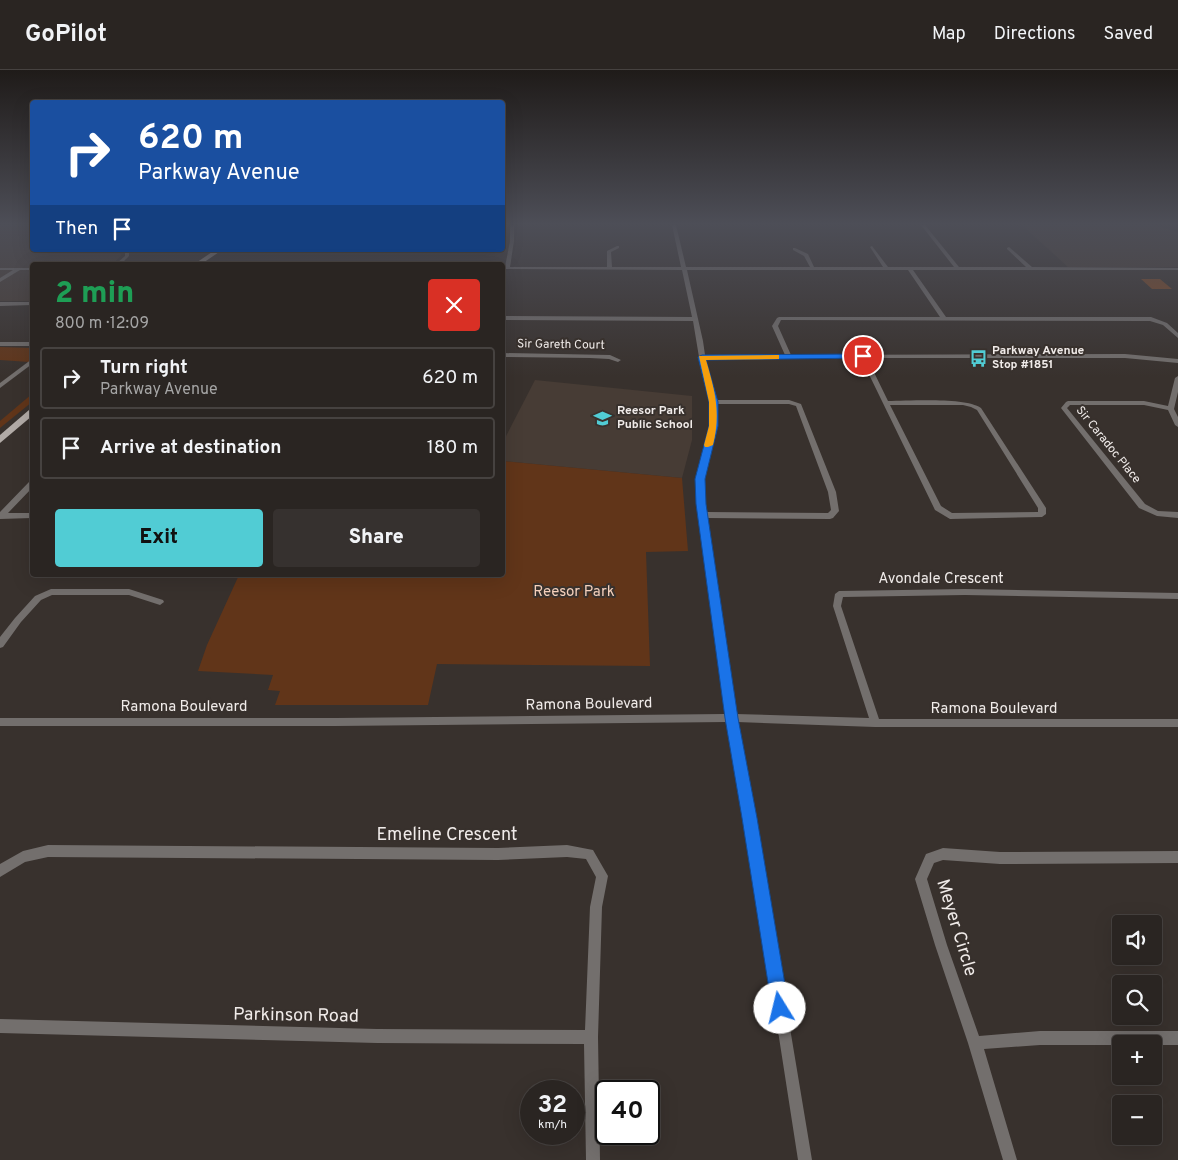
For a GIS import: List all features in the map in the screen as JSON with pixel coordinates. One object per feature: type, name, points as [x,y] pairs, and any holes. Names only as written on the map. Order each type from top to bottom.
[{"type":"main road","points":[[0,440],[30,414]]},
{"type":"street","points":[[0,286],[14,276]]},
{"type":"street","points":[[685,276],[713,402],[713,426],[700,479],[702,515],[731,718],[750,818],[804,1160]]},
{"type":"street","points":[[915,276],[944,318]]},
{"type":"street","points":[[0,304],[30,304]]},
{"type":"street","points":[[505,318],[694,319]]},
{"type":"street","points":[[789,357],[775,326],[779,319],[1151,319],[1165,324],[1178,336]]},
{"type":"street","points":[[0,344],[30,344]]},
{"type":"street","name":"Sir Gareth Court","points":[[505,355],[590,356],[610,357],[618,360]]},
{"type":"street","points":[[863,356],[886,403],[938,508],[950,516],[1042,514],[1042,508],[979,410],[973,405],[963,403],[886,403]]},
{"type":"street","points":[[702,357],[1125,356],[1178,361]]},
{"type":"street","points":[[0,386],[30,363]]},
{"type":"street","points":[[1178,378],[1171,409],[1178,424]]},
{"type":"street","points":[[702,515],[830,516],[835,511],[832,492],[800,405],[789,402],[713,402]]},
{"type":"street","name":"Sir Caradoc Place","points":[[1171,409],[1134,403],[1068,403],[1064,408],[1142,506],[1156,513],[1178,515]]},
{"type":"street","points":[[1,516],[30,486]]},
{"type":"street","points":[[1,516],[30,516]]},
{"type":"street","points":[[0,644],[38,598],[51,592],[129,592],[160,602]]},
{"type":"street","name":"Avondale Crescent","points":[[875,724],[837,606],[839,594],[966,592],[1178,596]]},
{"type":"street","name":"Ramona Boulevard","points":[[0,722],[345,722],[731,718],[875,724],[1178,723]]},
{"type":"street","name":"Emeline Crescent","points":[[0,871],[23,857],[48,852],[498,854],[568,851],[589,854],[602,876],[596,907],[591,1038],[593,1160]]},
{"type":"street","name":"Meyer Circle","points":[[1010,1160],[975,1043],[921,879],[930,858],[943,854],[1000,858],[1178,857]]},
{"type":"street","name":"Parkinson Road","points":[[0,1026],[367,1036],[591,1038]]},
{"type":"street","points":[[975,1043],[1040,1038],[1178,1038]]},
{"type":"shaded area","points":[[0,276],[30,276],[30,301],[0,301]]},
{"type":"shaded area","name":"Reesor Park Public School","points":[[535,380],[692,396],[692,440],[682,478],[505,461],[505,438]]},
{"type":"green space","points":[[0,347],[30,348],[29,362],[0,360]]},
{"type":"green space","points":[[30,396],[30,404],[0,428],[0,421]]},
{"type":"green space","name":"Reesor Park","points":[[505,461],[682,478],[688,551],[646,552],[650,666],[437,664],[428,705],[275,705],[280,691],[268,690],[273,675],[198,671],[207,645],[238,577],[505,577]]},
{"type":"building","points":[[1141,279],[1160,279],[1172,289],[1152,289]]},
{"type":"slow traffic","points":[[708,445],[713,426],[713,402],[702,357],[777,357]]},
{"type":"place","name":"Parkway Avenue Stop #1851","points":[[978,358]]},
{"type":"place","name":"Reesor Park Public School","points":[[603,418]]},
{"type":"route","points":[[780,1008],[750,818],[731,718],[701,504],[700,479],[713,426],[713,402],[702,357],[863,356]]}]
